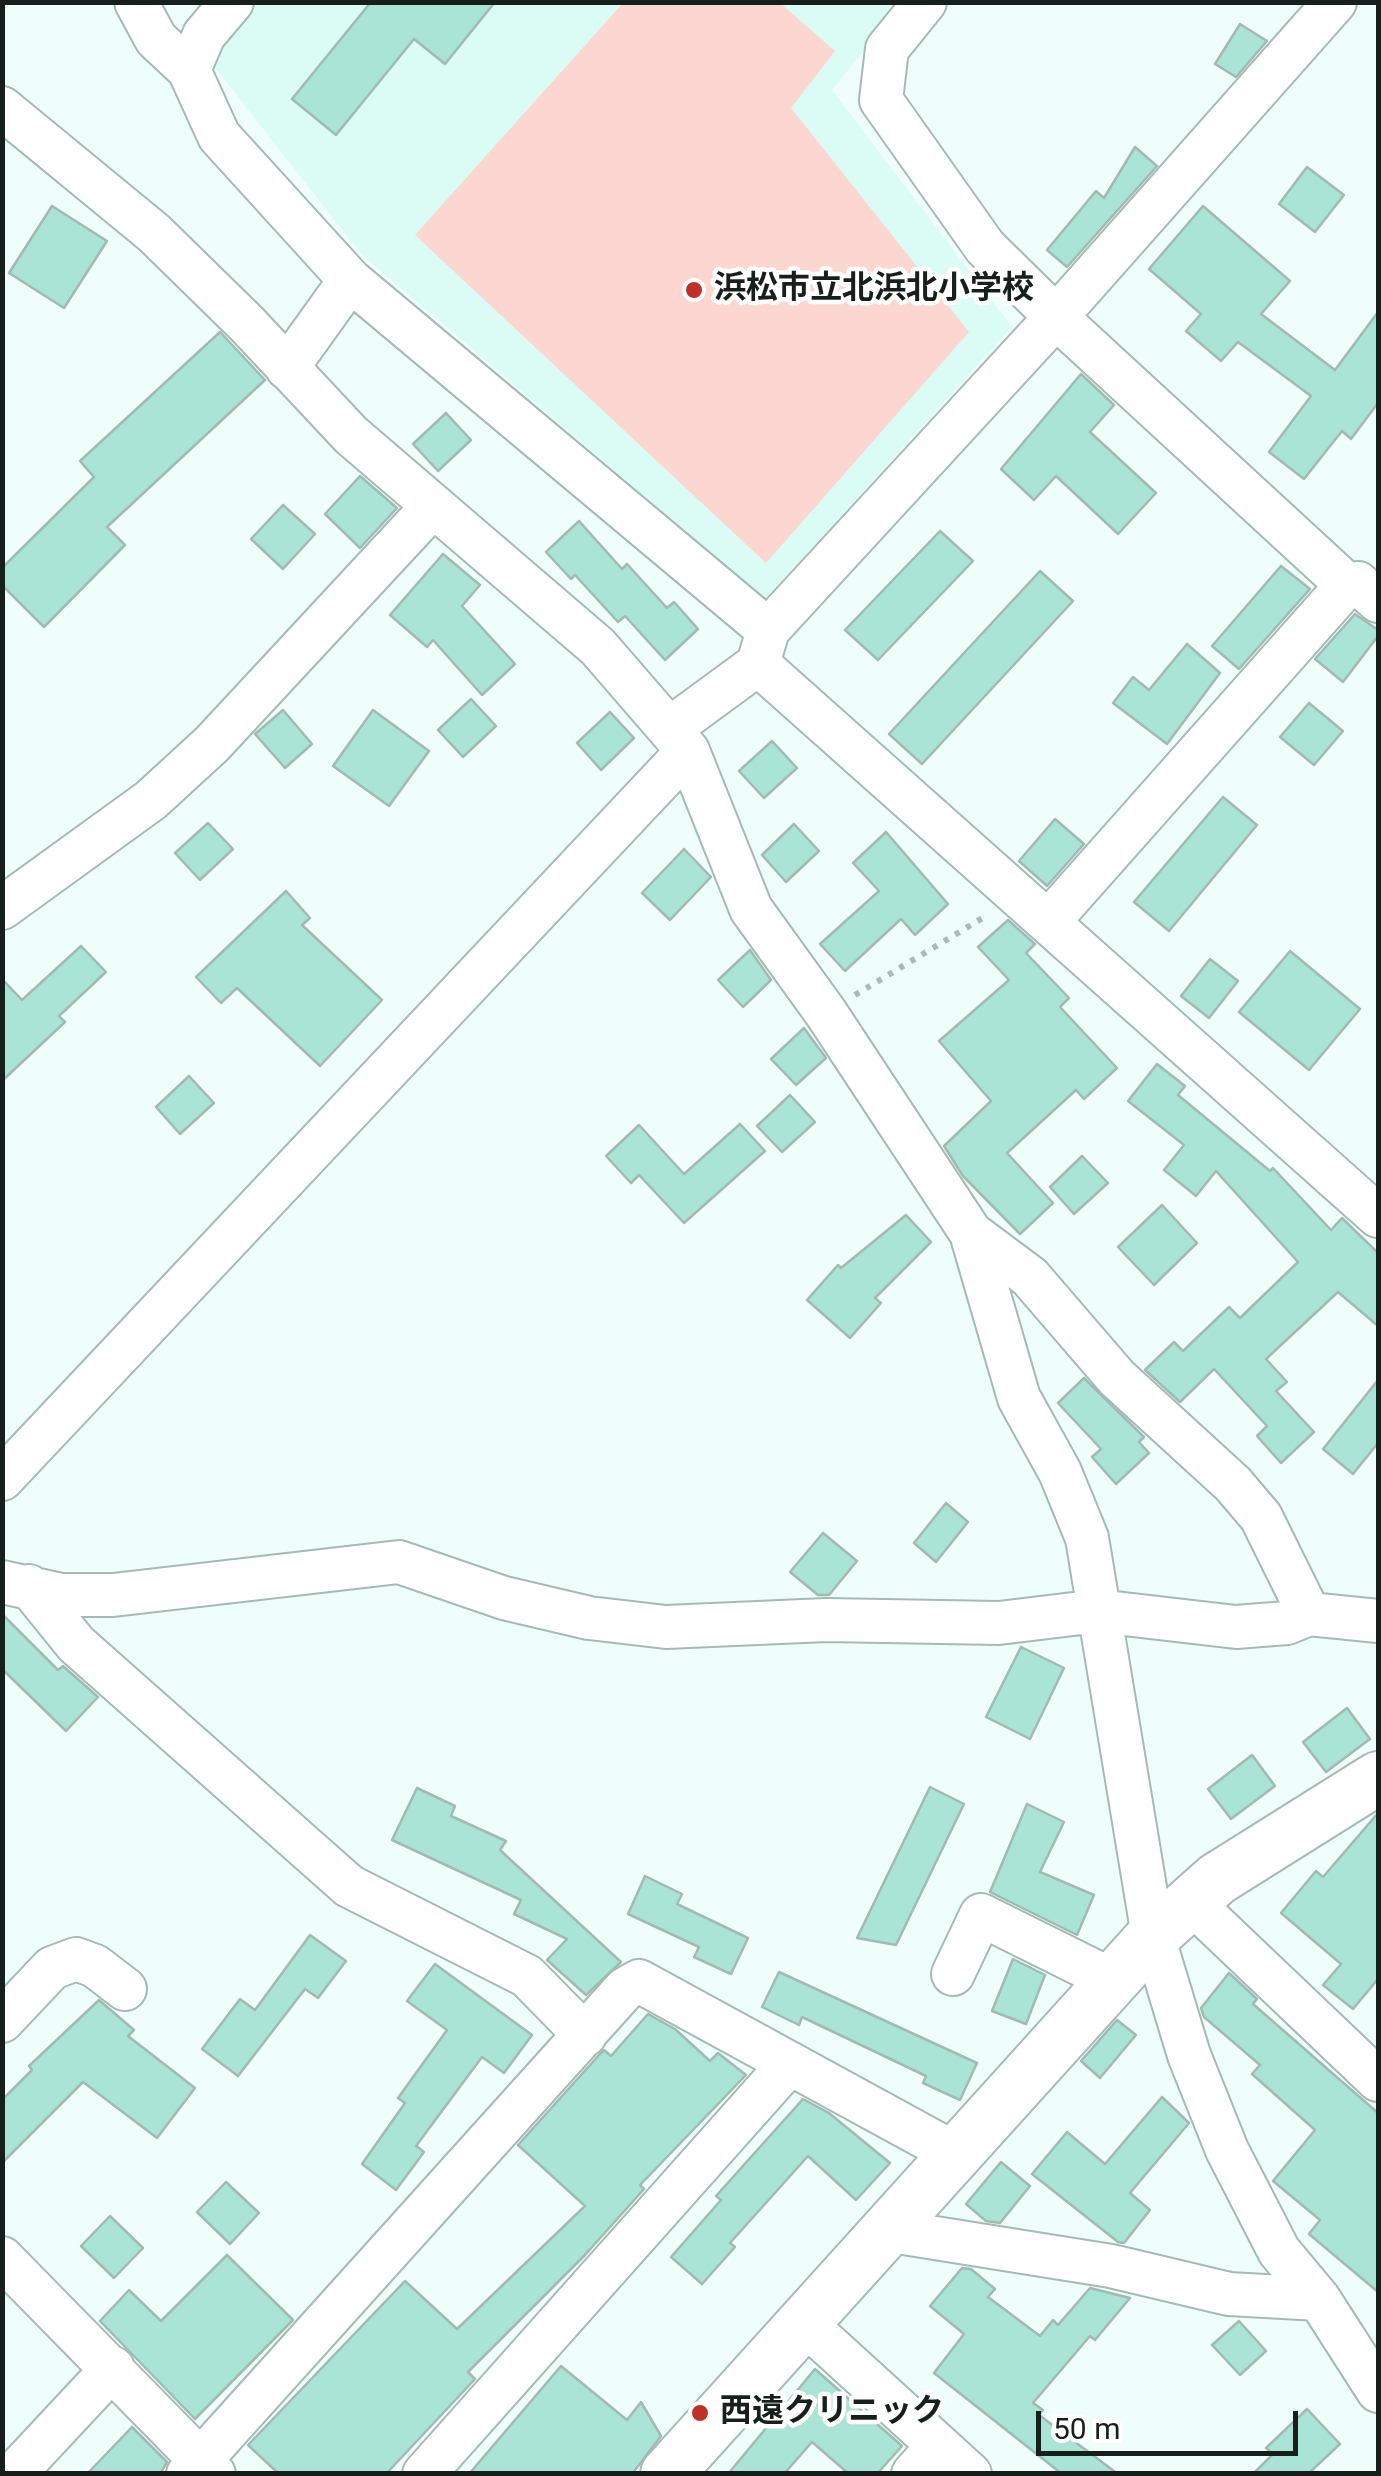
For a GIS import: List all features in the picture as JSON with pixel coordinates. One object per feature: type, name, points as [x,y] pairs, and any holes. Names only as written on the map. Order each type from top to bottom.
[{"type":"street","points":[[136,2],[156,39],[189,70],[219,136],[350,280],[763,647],[1035,908],[1378,1216]]},
{"type":"street","points":[[189,70],[204,35],[232,2]]},
{"type":"street","points":[[925,2],[887,48],[882,100],[985,247],[1056,317],[1362,593],[1035,908]]},
{"type":"street","points":[[2,1478],[680,739],[1335,2]]},
{"type":"street","points":[[2,108],[154,232],[351,435],[598,647],[680,739],[751,909],[826,1013],[972,1233],[1019,1398],[1060,1472],[1087,1538],[1098,1611],[1172,1919],[1189,2055],[1227,2150],[1279,2251],[1320,2299],[1378,2391]]},
{"type":"street","points":[[287,368],[350,280]]},
{"type":"street","points":[[2,908],[151,800],[212,744],[432,506]]},
{"type":"street","points":[[972,1233],[1030,1277],[1117,1378],[1233,1484],[1261,1517],[1308,1614]]},
{"type":"street","points":[[16,1584],[61,1595],[113,1595],[399,1562],[504,1598],[590,1618],[666,1627],[826,1620],[1000,1623],[1098,1611],[1236,1626],[1287,1623],[1308,1614],[1378,1622]]},
{"type":"street","points":[[16,1584],[76,1644],[349,1886],[528,1976],[585,2035]]},
{"type":"street","points":[[667,2474],[954,2153],[1172,1919],[1273,1840],[1376,1782]]},
{"type":"street","points":[[954,1974],[981,1915],[1112,1980]]},
{"type":"street","points":[[1172,1919],[1378,2080]]},
{"type":"street","points":[[2,2021],[52,1968],[76,1959],[95,1966],[125,1989]]},
{"type":"street","points":[[2,2258],[113,2368],[200,2469],[624,1989],[639,1980],[954,2153]]},
{"type":"street","points":[[424,2474],[790,2063]]},
{"type":"street","points":[[885,2230],[1111,2266],[1228,2294],[1320,2299]]},
{"type":"street","points":[[802,2322],[926,2460],[970,2474]]},
{"type":"street","points":[[14,2474],[113,2368]]},
{"type":"path","points":[[826,1013],[1035,908]]},
{"type":"shaded area","name":"浜松市立北浜北小学校","points":[[258,3],[903,3],[832,90],[1012,327],[765,599],[361,254],[210,61]]},
{"type":"shaded area","name":"浜松市立北浜北小学校","points":[[623,3],[780,3],[835,51],[791,108],[969,332],[766,563],[415,235]]},
{"type":"building","points":[[371,2],[495,2],[445,64],[414,39],[336,135],[292,99]]},
{"type":"building","points":[[1240,24],[1267,41],[1236,77],[1215,64]]},
{"type":"building","points":[[1135,147],[1157,166],[1067,267],[1047,250],[1096,191],[1104,198]]},
{"type":"building","points":[[1307,167],[1344,195],[1315,232],[1279,204]]},
{"type":"building","points":[[52,206],[107,241],[64,308],[9,273]]},
{"type":"building","points":[[1203,206],[1290,281],[1261,314],[1335,370],[1378,312],[1378,403],[1351,439],[1342,431],[1304,479],[1269,452],[1311,396],[1238,342],[1221,361],[1186,331],[1201,314],[1149,269]]},
{"type":"building","points":[[220,332],[265,380],[107,527],[125,545],[44,627],[2,585],[2,568],[94,477],[80,461]]},
{"type":"building","points":[[1081,374],[1114,405],[1090,432],[1156,493],[1118,534],[1056,476],[1034,500],[1001,469]]},
{"type":"building","points":[[446,413],[471,440],[438,471],[413,444]]},
{"type":"building","points":[[360,476],[397,508],[360,548],[325,514]]},
{"type":"building","points":[[283,505],[315,534],[283,569],[251,539]]},
{"type":"building","points":[[579,521],[622,569],[627,564],[667,608],[674,602],[698,629],[665,660],[625,616],[618,622],[575,575],[571,579],[546,552]]},
{"type":"building","points":[[940,531],[973,561],[878,660],[845,630]]},
{"type":"building","points":[[443,554],[480,585],[462,606],[515,664],[482,695],[433,640],[427,647],[390,615]]},
{"type":"building","points":[[1281,566],[1310,589],[1239,669],[1212,646]]},
{"type":"building","points":[[1040,571],[1073,601],[922,764],[889,734]]},
{"type":"building","points":[[1355,614],[1378,630],[1378,636],[1343,682],[1315,659]]},
{"type":"building","points":[[1187,644],[1220,673],[1167,744],[1113,703],[1133,677],[1149,690]]},
{"type":"building","points":[[471,699],[496,726],[463,757],[438,730]]},
{"type":"building","points":[[1309,703],[1343,731],[1314,765],[1280,737]]},
{"type":"building","points":[[283,710],[312,744],[285,768],[255,734]]},
{"type":"building","points":[[373,710],[429,751],[389,806],[333,766]]},
{"type":"building","points":[[610,712],[634,738],[601,770],[577,743]]},
{"type":"building","points":[[772,741],[797,768],[764,798],[739,771]]},
{"type":"building","points":[[1223,797],[1257,825],[1169,931],[1134,902]]},
{"type":"building","points":[[1055,819],[1084,844],[1047,886],[1019,861]]},
{"type":"building","points":[[208,823],[233,849],[200,880],[175,853]]},
{"type":"building","points":[[794,824],[819,851],[786,882],[762,855]]},
{"type":"building","points":[[886,832],[948,904],[915,935],[901,919],[845,971],[820,944],[879,891],[853,863]]},
{"type":"building","points":[[684,849],[711,877],[670,920],[642,893]]},
{"type":"building","points":[[286,891],[310,918],[302,925],[382,1000],[320,1066],[237,988],[221,1003],[196,977]]},
{"type":"building","points":[[1008,920],[1035,944],[1026,953],[1069,998],[1060,1007],[1117,1068],[1084,1099],[1076,1090],[1007,1153],[1053,1203],[1020,1234],[963,1176],[944,1146],[991,1101],[939,1041],[1009,980],[978,947]]},
{"type":"building","points":[[81,946],[106,972],[59,1016],[65,1022],[2,1081],[2,979],[22,1000]]},
{"type":"building","points":[[750,950],[771,980],[743,1007],[718,980]]},
{"type":"building","points":[[1290,951],[1360,1009],[1309,1070],[1239,1012]]},
{"type":"building","points":[[1210,959],[1238,981],[1209,1018],[1181,996]]},
{"type":"building","points":[[804,1028],[826,1058],[796,1085],[771,1059]]},
{"type":"building","points":[[1157,1064],[1185,1086],[1178,1095],[1270,1171],[1273,1168],[1331,1230],[1342,1218],[1378,1253],[1378,1326],[1338,1292],[1266,1359],[1287,1382],[1276,1391],[1314,1432],[1281,1463],[1257,1436],[1267,1426],[1214,1369],[1180,1402],[1145,1370],[1174,1342],[1183,1351],[1229,1307],[1240,1318],[1298,1262],[1216,1171],[1196,1196],[1164,1170],[1184,1145],[1128,1101]]},
{"type":"building","points":[[189,1076],[214,1103],[180,1134],[156,1107]]},
{"type":"building","points":[[790,1095],[815,1122],[782,1152],[757,1126]]},
{"type":"building","points":[[740,1124],[765,1151],[684,1223],[639,1175],[631,1183],[606,1156],[639,1125],[684,1174]]},
{"type":"building","points":[[1082,1156],[1108,1183],[1074,1214],[1050,1187]]},
{"type":"building","points":[[1162,1205],[1197,1243],[1154,1285],[1118,1247]]},
{"type":"building","points":[[906,1215],[931,1242],[875,1298],[881,1303],[850,1338],[807,1300],[838,1265],[841,1268]]},
{"type":"building","points":[[1084,1378],[1144,1437],[1139,1442],[1149,1453],[1116,1484],[1092,1457],[1101,1449],[1058,1403]]},
{"type":"building","points":[[1378,1380],[1378,1443],[1353,1474],[1323,1449]]},
{"type":"building","points":[[946,1503],[968,1522],[936,1562],[914,1543]]},
{"type":"building","points":[[823,1533],[857,1561],[829,1595],[818,1595],[790,1572]]},
{"type":"building","points":[[2,1614],[58,1670],[63,1666],[98,1697],[66,1731],[2,1669]]},
{"type":"building","points":[[1021,1647],[1064,1668],[1030,1739],[986,1717]]},
{"type":"building","points":[[1347,1708],[1370,1739],[1326,1772],[1303,1742]]},
{"type":"building","points":[[1252,1755],[1275,1786],[1231,1819],[1208,1789]]},
{"type":"building","points":[[930,1787],[964,1804],[896,1945],[857,1938]]},
{"type":"building","points":[[417,1788],[455,1806],[451,1816],[506,1841],[500,1850],[621,1962],[586,1995],[547,1960],[567,1939],[514,1914],[521,1900],[392,1840]]},
{"type":"building","points":[[1027,1804],[1064,1822],[1040,1872],[1094,1895],[1077,1935],[990,1892]]},
{"type":"building","points":[[1378,1813],[1378,1979],[1353,2009],[1323,1985],[1341,1964],[1281,1913],[1316,1871],[1323,1877]]},
{"type":"building","points":[[645,1876],[682,1894],[677,1904],[748,1938],[731,1974],[694,1957],[699,1947],[628,1914]]},
{"type":"building","points":[[310,1935],[346,1961],[318,1998],[305,1989],[238,2076],[202,2049],[240,1999],[255,2010]]},
{"type":"building","points":[[1013,1959],[1045,1975],[1026,2024],[992,2011]]},
{"type":"building","points":[[435,1964],[532,2035],[504,2073],[482,2057],[416,2146],[424,2152],[396,2190],[362,2164],[405,2103],[398,2098],[447,2030],[407,2001]]},
{"type":"building","points":[[779,1972],[977,2063],[960,2100],[923,2083],[926,2076],[802,2017],[799,2025],[762,2007]]},
{"type":"building","points":[[1229,1973],[1257,1999],[1253,2004],[1378,2113],[1378,2292],[1309,2234],[1320,2220],[1273,2181],[1315,2130],[1252,2074],[1260,2065],[1204,2017],[1201,2008]]},
{"type":"building","points":[[99,2000],[134,2030],[128,2036],[195,2088],[157,2138],[83,2082],[2,2163],[2,2100],[32,2070],[29,2066]]},
{"type":"building","points":[[648,2014],[675,2029],[710,2061],[718,2053],[746,2075],[640,2185],[644,2189],[585,2255],[468,2372],[475,2379],[386,2474],[279,2474],[248,2445],[405,2281],[457,2329],[585,2206],[518,2145],[599,2055],[604,2050],[611,2056]]},
{"type":"building","points":[[1117,2020],[1136,2035],[1100,2078],[1081,2061]]},
{"type":"building","points":[[1162,2097],[1189,2123],[1130,2193],[1150,2210],[1124,2243],[1118,2242],[1032,2174],[1067,2132],[1105,2164]]},
{"type":"building","points":[[803,2099],[829,2113],[890,2163],[856,2200],[808,2156],[730,2243],[735,2247],[702,2284],[671,2257],[721,2200],[716,2196]]},
{"type":"building","points":[[1001,2162],[1030,2186],[1000,2223],[986,2221],[966,2204]]},
{"type":"building","points":[[226,2182],[259,2213],[230,2244],[197,2212]]},
{"type":"building","points":[[110,2216],[143,2248],[114,2278],[81,2246]]},
{"type":"building","points":[[227,2255],[293,2320],[195,2419],[100,2321],[129,2290],[161,2321]]},
{"type":"building","points":[[962,2268],[971,2269],[995,2289],[988,2297],[1040,2336],[1053,2320],[1058,2325],[1090,2288],[1130,2298],[1095,2340],[1090,2336],[1033,2403],[1043,2410],[1039,2415],[1118,2474],[1062,2474],[934,2373],[964,2334],[930,2306]]},
{"type":"building","points":[[1239,2321],[1266,2351],[1240,2375],[1212,2345]]},
{"type":"building","points":[[561,2366],[627,2420],[641,2402],[661,2436],[632,2474],[469,2474]]},
{"type":"building","points":[[815,2369],[902,2446],[877,2474],[849,2474],[812,2442],[784,2474],[728,2474]]},
{"type":"building","points":[[1307,2409],[1340,2444],[1308,2474],[1253,2474],[1273,2454],[1266,2448]]},
{"type":"building","points":[[132,2427],[167,2462],[160,2474],[87,2474]]},
{"type":"place","name":"浜松市立北浜北小学校","points":[[694,290]]},
{"type":"place","name":"西遠クリニック","points":[[700,2413]]}]
